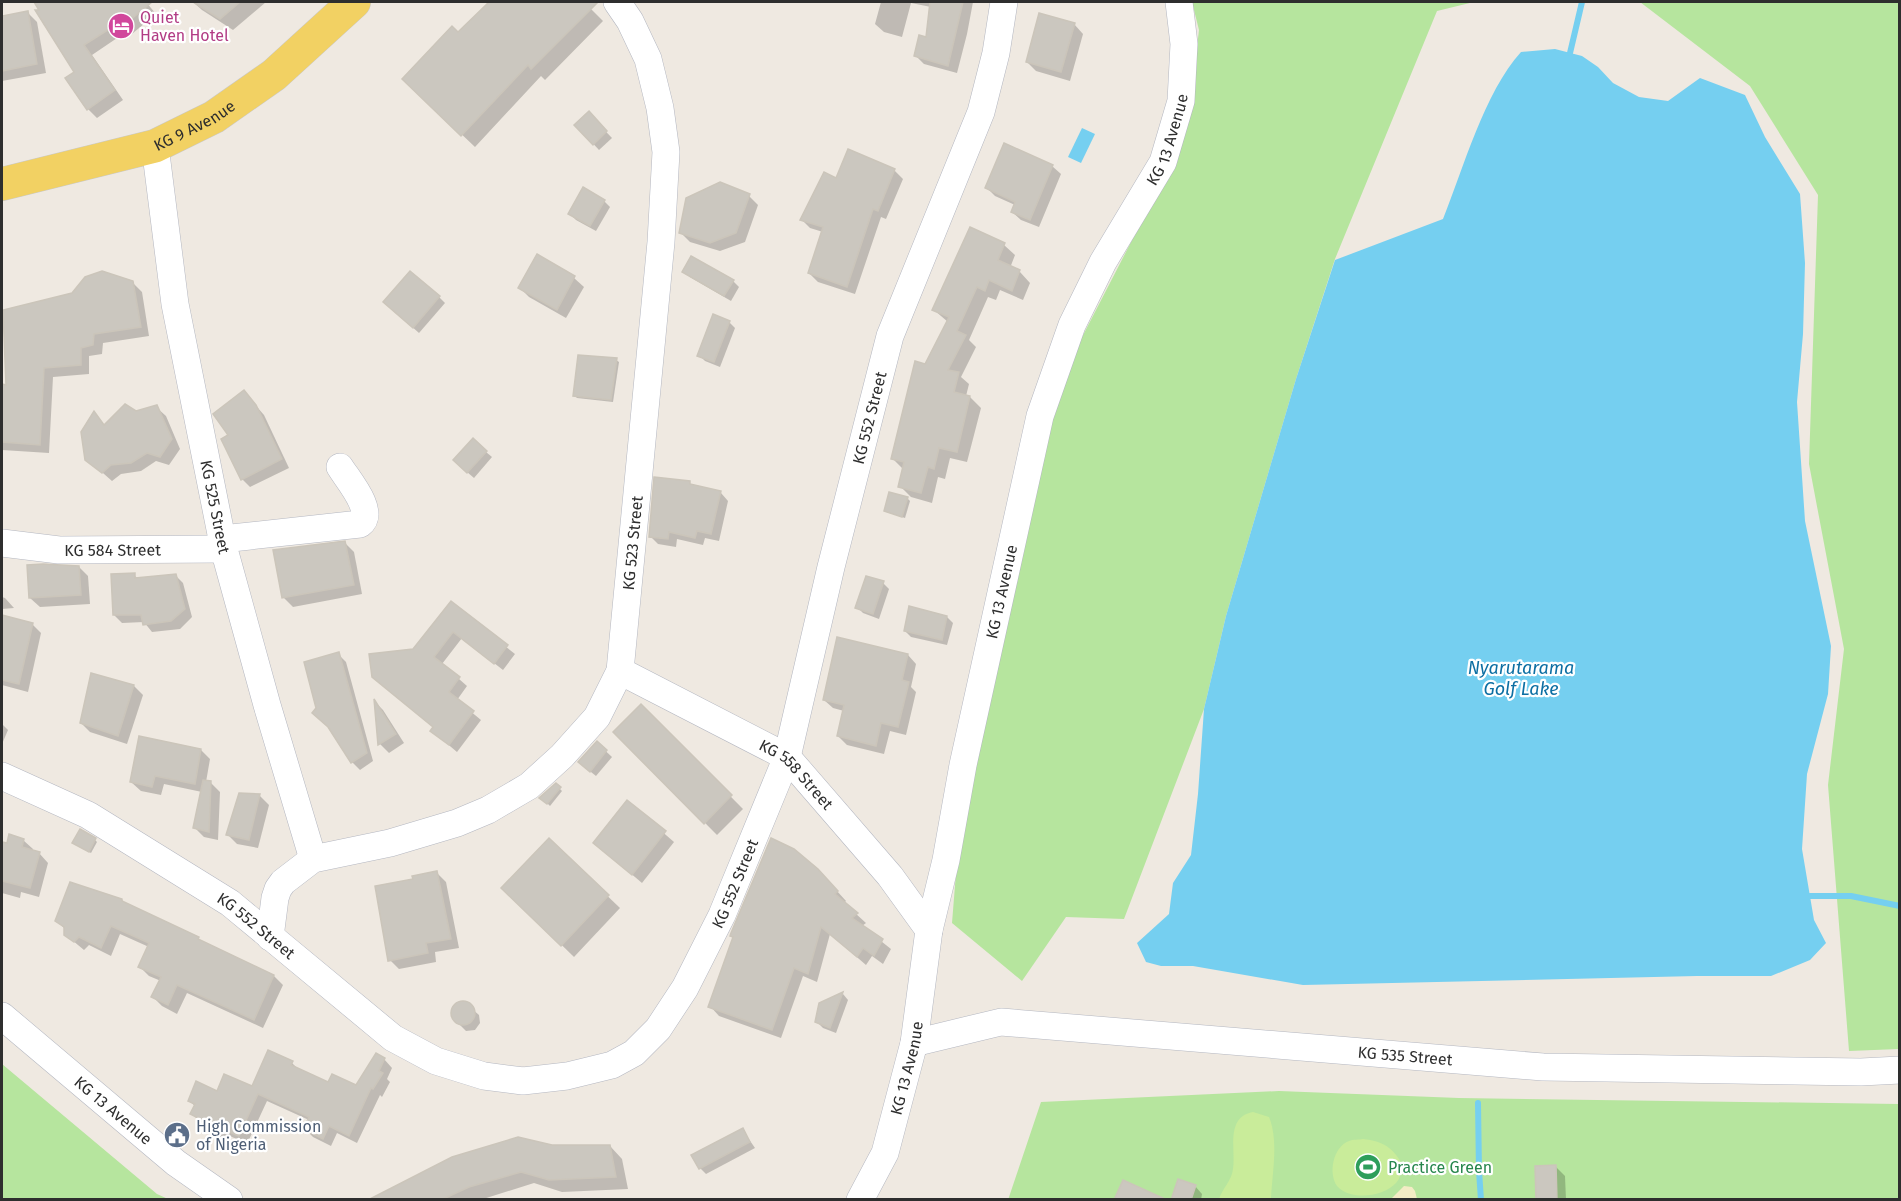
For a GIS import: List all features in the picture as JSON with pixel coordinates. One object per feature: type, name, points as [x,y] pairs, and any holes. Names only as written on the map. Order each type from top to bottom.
[{"type":"main road","name":"KG 9 Avenue","points":[[2,184],[155,146],[214,117],[274,75],[354,2]]},
{"type":"street","name":"KG 523 Street","points":[[270,937],[274,898],[278,889],[283,882],[314,859],[390,843],[457,823],[488,810],[529,786],[562,756],[597,717],[620,671],[661,242],[666,152],[660,108],[648,59],[630,21],[617,2]]},
{"type":"street","name":"KG 552 Street","points":[[2,776],[88,815],[230,903],[393,1038],[436,1061],[484,1076],[523,1081],[567,1076],[612,1065],[634,1053],[658,1029],[685,988],[722,915],[787,757],[831,567],[891,336],[981,112],[996,53],[1004,2]]},
{"type":"street","name":"KG 13 Avenue","points":[[860,1200],[885,1153],[914,1043],[929,930],[946,860],[963,765],[1040,416],[1072,325],[1103,262],[1163,162],[1181,101],[1184,44],[1179,2]]},
{"type":"street","name":"KG 525 Street","points":[[155,146],[175,304],[223,544],[267,705],[314,859]]},
{"type":"street","name":"KG 584 Street","points":[[2,543],[59,550],[223,544],[360,524],[367,514],[340,467]]},
{"type":"street","name":"KG 558 Street","points":[[620,671],[787,757],[890,876],[929,930]]},
{"type":"street","name":"KG 13 Avenue","points":[[2,1016],[176,1163],[229,1200]]},
{"type":"street","name":"KG 535 Street","points":[[914,1043],[1001,1022],[1544,1067],[1861,1072],[1899,1070]]},
{"type":"green space","points":[[1192,2],[1474,2],[1437,11],[1335,259],[1296,379],[1226,616],[1204,709],[1124,919],[1066,917],[1022,981],[952,923],[963,786],[1063,374],[1161,184],[1190,106],[1199,30]]},
{"type":"green space","points":[[1640,2],[1899,2],[1899,1049],[1849,1051],[1828,785],[1844,649],[1809,464],[1818,195],[1750,86]]},
{"type":"green space","points":[[2,1064],[157,1194],[168,1199],[2,1199]]},
{"type":"green space","points":[[1279,1091],[1459,1098],[1899,1104],[1899,1199],[1008,1200],[1041,1102]]},
{"type":"green space","points":[[1253,1112],[1269,1117],[1272,1126],[1274,1158],[1271,1199],[1219,1199],[1232,1173],[1235,1127],[1244,1115]]},
{"type":"green space","name":"Practice Green","points":[[1363,1139],[1387,1146],[1396,1154],[1403,1166],[1398,1180],[1390,1188],[1375,1194],[1350,1194],[1343,1191],[1334,1181],[1334,1161],[1336,1154],[1344,1144],[1351,1140]]},
{"type":"sand","points":[[1404,1186],[1412,1187],[1417,1199],[1391,1199]]},
{"type":"water","name":"Nyarutarama Golf Lake","points":[[1555,49],[1582,56],[1598,67],[1613,83],[1639,97],[1668,101],[1700,78],[1745,95],[1765,137],[1800,194],[1805,263],[1803,334],[1797,402],[1805,521],[1831,646],[1828,694],[1807,774],[1802,849],[1814,920],[1826,943],[1810,960],[1771,976],[1303,985],[1193,966],[1161,966],[1146,962],[1137,943],[1169,914],[1173,883],[1191,855],[1204,709],[1226,616],[1296,379],[1335,260],[1443,219],[1486,109],[1508,69],[1521,52]]},
{"type":"water","points":[[1082,128],[1095,134],[1081,163],[1068,157]]},
{"type":"building","points":[[34,2],[152,2],[118,30],[114,26],[84,45],[115,90],[87,110],[65,78],[74,72],[35,10],[39,10]]},
{"type":"building","points":[[193,2],[240,2],[220,19]]},
{"type":"building","points":[[489,2],[598,2],[531,69],[528,65],[461,136],[402,79],[452,26],[458,32]]},
{"type":"building","points":[[930,2],[963,2],[948,66],[914,56],[919,35],[926,37]]},
{"type":"building","points":[[28,11],[37,64],[2,71],[2,16]]},
{"type":"building","points":[[1039,13],[1075,23],[1061,72],[1026,62]]},
{"type":"building","points":[[589,111],[607,131],[593,145],[574,125]]},
{"type":"building","points":[[1004,143],[1053,165],[1030,220],[1011,212],[1015,202],[985,188]]},
{"type":"building","points":[[848,149],[895,169],[878,211],[873,209],[847,287],[808,273],[823,227],[800,220],[824,172],[836,178]]},
{"type":"building","points":[[720,182],[750,194],[736,233],[710,243],[679,233],[686,198]]},
{"type":"building","points":[[583,187],[605,200],[590,226],[568,214]]},
{"type":"building","points":[[970,227],[1005,243],[998,260],[1020,270],[1012,291],[989,280],[985,291],[977,287],[957,331],[966,335],[948,370],[959,372],[954,392],[970,396],[957,452],[939,448],[934,469],[928,467],[921,493],[898,487],[904,462],[891,459],[915,361],[925,364],[949,317],[932,310]]},
{"type":"building","points":[[537,254],[575,276],[557,310],[518,288]]},
{"type":"building","points":[[691,256],[734,280],[724,296],[682,272]]},
{"type":"building","points":[[102,271],[133,281],[141,327],[94,334],[93,345],[81,348],[81,365],[44,368],[40,445],[2,442],[2,384],[6,385],[3,310],[72,293],[85,277]]},
{"type":"building","points":[[410,271],[440,296],[413,328],[383,302]]},
{"type":"building","points":[[713,314],[730,321],[714,362],[697,356]]},
{"type":"building","points":[[578,355],[617,358],[611,400],[573,396]]},
{"type":"building","points":[[244,390],[256,405],[282,459],[241,480],[221,439],[228,435],[213,414]]},
{"type":"building","points":[[125,404],[136,411],[157,405],[172,439],[160,457],[147,453],[131,463],[111,465],[102,473],[85,460],[81,432],[94,411],[104,425]]},
{"type":"building","points":[[473,438],[487,451],[467,473],[453,460]]},
{"type":"building","points":[[654,477],[690,481],[690,484],[721,491],[711,534],[697,531],[695,538],[669,532],[668,539],[649,537]]},
{"type":"building","points":[[889,492],[908,497],[902,517],[884,511]]},
{"type":"building","points":[[345,541],[354,585],[282,598],[273,550]]},
{"type":"building","points":[[27,565],[79,566],[81,595],[29,598]]},
{"type":"building","points":[[135,573],[135,578],[176,574],[185,609],[171,621],[143,625],[141,615],[113,615],[111,574]]},
{"type":"building","points":[[866,576],[884,581],[873,614],[855,608]]},
{"type":"building","points":[[451,601],[508,645],[494,664],[453,632],[434,657],[460,677],[449,692],[474,711],[449,745],[430,731],[433,727],[372,677],[369,654],[413,649]]},
{"type":"building","points":[[909,606],[947,616],[942,640],[904,631]]},
{"type":"building","points":[[2,615],[33,623],[19,684],[2,680]]},
{"type":"building","points":[[837,637],[908,654],[902,680],[909,682],[898,727],[881,723],[876,746],[837,736],[844,705],[823,700]]},
{"type":"building","points":[[339,652],[367,753],[351,763],[328,727],[312,713],[316,708],[304,662]]},
{"type":"building","points":[[91,673],[134,685],[118,736],[80,723]]},
{"type":"building","points":[[374,699],[396,734],[378,745]]},
{"type":"building","points":[[641,704],[732,795],[704,824],[613,732]]},
{"type":"building","points":[[139,736],[201,749],[195,784],[155,776],[152,787],[130,782]]},
{"type":"building","points":[[597,741],[607,750],[590,772],[578,762]]},
{"type":"building","points":[[203,780],[211,781],[209,832],[193,828]]},
{"type":"building","points":[[556,783],[561,787],[547,804],[539,798]]},
{"type":"building","points":[[239,793],[260,794],[249,840],[226,835]]},
{"type":"building","points":[[627,800],[666,831],[632,875],[593,843]]},
{"type":"building","points":[[80,829],[96,838],[89,852],[72,843]]},
{"type":"building","points":[[9,834],[24,839],[22,847],[40,852],[30,888],[2,881],[2,842],[7,843]]},
{"type":"building","points":[[549,838],[609,895],[561,946],[501,888]]},
{"type":"building","points":[[771,838],[794,849],[818,869],[838,891],[835,894],[858,913],[852,918],[883,939],[874,956],[863,948],[857,957],[821,927],[808,974],[794,968],[772,1030],[708,1007],[733,937],[730,936],[731,933]]},
{"type":"building","points":[[437,871],[451,939],[426,943],[428,953],[388,961],[375,886],[413,879],[412,876]]},
{"type":"building","points":[[70,882],[122,899],[274,975],[254,1020],[177,985],[168,1005],[151,997],[161,977],[138,967],[149,943],[111,926],[101,948],[79,937],[74,942],[64,935],[64,927],[55,921]]},
{"type":"building","points":[[843,992],[830,1028],[815,1022],[819,1003]]},
{"type":"building","points":[[463,1001],[472,1004],[475,1013],[472,1022],[463,1025],[454,1022],[451,1013],[454,1004]]},
{"type":"building","points":[[268,1050],[293,1061],[291,1065],[328,1082],[332,1074],[356,1085],[376,1053],[385,1058],[379,1071],[383,1073],[373,1089],[371,1088],[349,1136],[329,1126],[323,1139],[303,1129],[309,1117],[258,1094],[239,1136],[222,1129],[220,1134],[202,1125],[204,1121],[190,1114],[195,1104],[188,1101],[196,1081],[217,1091],[224,1074],[252,1086]]},
{"type":"building","points":[[743,1128],[750,1142],[699,1169],[691,1155]]},
{"type":"building","points":[[518,1137],[552,1145],[610,1145],[616,1177],[549,1180],[521,1172],[469,1187],[441,1200],[368,1200],[452,1157]]},
{"type":"building","points":[[1556,1165],[1557,1200],[1536,1200],[1535,1166]]},
{"type":"building","points":[[1178,1179],[1196,1185],[1191,1200],[1171,1200]]},
{"type":"building","points":[[1123,1180],[1167,1200],[1114,1200]]},
{"type":"waterway","points":[[1570,53],[1582,2]]},
{"type":"waterway","points":[[1810,896],[1851,896],[1900,906]]},
{"type":"waterway","points":[[1478,1103],[1481,1200]]},
{"type":"place","name":"Quiet Haven Hotel","points":[[121,26]]},
{"type":"place","name":"High Commission of Nigeria","points":[[177,1135]]},
{"type":"place","name":"Practice Green","points":[[1368,1167]]}]
